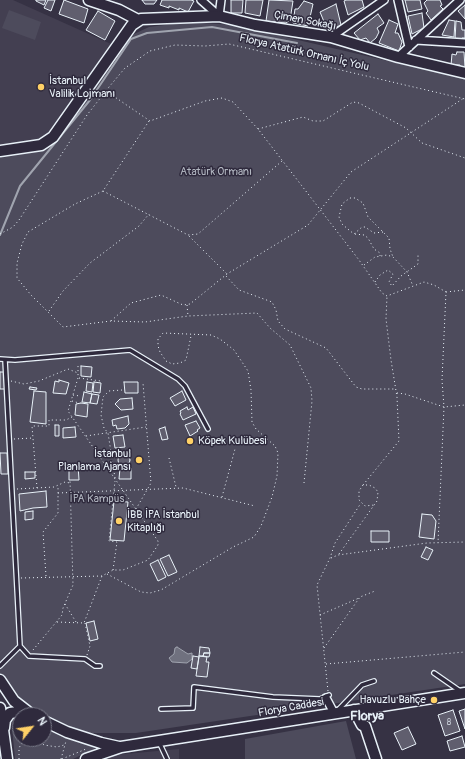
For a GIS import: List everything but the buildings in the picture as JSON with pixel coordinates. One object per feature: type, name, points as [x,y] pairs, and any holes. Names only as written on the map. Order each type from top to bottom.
[{"type":"main road","points":[[0,151],[41,145],[53,137],[138,20],[119,10],[89,0]]},
{"type":"main road","name":"Çimen Sokağı","points":[[138,20],[219,16],[255,25],[331,37],[398,57],[465,73]]},
{"type":"main road","points":[[0,680],[14,701],[22,707]]},
{"type":"main road","name":"Florya Caddesi","points":[[86,754],[99,754],[121,747],[464,693]]},
{"type":"main road","points":[[0,708],[7,757]]},
{"type":"main road","points":[[354,710],[364,726],[376,759]]},
{"type":"main road","points":[[4,732],[5,720],[10,713],[12,713]]},
{"type":"main road","name":"Florya Caddesi","points":[[52,725],[100,743],[121,747]]},
{"type":"main road","points":[[362,725],[372,759]]},
{"type":"main road","points":[[99,754],[103,747],[100,743]]},
{"type":"street","points":[[111,0],[119,10]]},
{"type":"street","points":[[201,0],[219,16]]},
{"type":"street","points":[[219,16],[221,0]]},
{"type":"street","points":[[331,37],[384,0]]},
{"type":"street","points":[[398,0],[409,47]]},
{"type":"street","points":[[398,57],[460,0]]},
{"type":"street","points":[[416,40],[465,43]]},
{"type":"street","points":[[327,696],[334,713]]},
{"type":"lane","points":[[0,359],[15,360],[130,350],[178,379],[185,386],[208,429]]},
{"type":"lane","points":[[5,360],[20,646],[29,656],[85,659],[95,666],[100,666]]},
{"type":"lane","points":[[0,666],[20,646]]},
{"type":"lane","points":[[434,673],[464,693]]},
{"type":"lane","points":[[334,713],[362,685],[374,681]]},
{"type":"lane","points":[[161,709],[193,708],[194,687],[273,697],[327,696]]},
{"type":"lane","points":[[159,741],[167,759]]},
{"type":"path","name":"Florya Atatürk Ornanı İç Yolu","points":[[0,234],[19,220],[87,115],[106,91],[125,68],[150,51],[175,45],[205,46],[229,44],[464,98]]},
{"type":"path","points":[[106,91],[150,120]]},
{"type":"path","points":[[304,483],[312,401],[311,388],[290,345],[270,328],[257,313],[188,316],[145,322],[111,321],[63,327],[30,295],[17,278],[17,263],[22,244],[28,232],[75,204],[102,191],[150,120],[205,101],[222,98],[233,102],[258,129],[382,293],[387,296]]},
{"type":"path","name":"Florya Atatürk Ornanı İç Yolu","points":[[187,305],[193,302],[228,274],[308,225],[321,211],[351,172],[464,98]]},
{"type":"path","points":[[258,129],[303,117],[319,122],[353,102],[359,103],[406,128],[422,143],[465,158]]},
{"type":"path","points":[[188,235],[198,234],[282,161]]},
{"type":"path","points":[[102,191],[150,214],[188,235],[228,274]]},
{"type":"path","points":[[380,256],[380,253],[374,249],[368,238],[364,235],[354,234],[342,224],[339,217],[342,204],[350,198],[355,198],[363,203],[368,217],[389,238],[390,249],[393,257],[407,272],[413,286]]},
{"type":"path","points":[[48,312],[67,287],[90,264],[139,226],[150,214]]},
{"type":"path","points":[[354,234],[362,227],[368,228],[374,233],[383,232]]},
{"type":"path","points":[[375,282],[380,275],[388,270],[393,274],[389,282],[392,286],[418,264],[418,255]]},
{"type":"path","points":[[363,266],[380,256],[393,257]]},
{"type":"path","points":[[225,276],[239,290],[272,302],[276,310],[278,321],[285,329],[326,348],[356,387],[362,389],[396,389]]},
{"type":"path","points":[[387,296],[424,282],[434,285],[446,292],[465,290]]},
{"type":"path","points":[[438,543],[444,407],[442,380],[446,292]]},
{"type":"path","points":[[111,321],[131,303],[161,295],[187,305],[188,316]]},
{"type":"path","points":[[374,505],[365,506],[361,503],[358,495],[363,485],[399,441],[397,393],[390,360],[386,319],[387,296]]},
{"type":"path","points":[[107,574],[140,592],[150,593],[161,590],[233,547],[254,537],[261,526],[272,497],[277,476],[278,453],[275,446],[256,430],[252,422],[251,390],[248,371],[234,350],[220,339],[211,335],[191,336],[172,333],[161,335],[158,338],[160,352],[166,360],[172,364],[180,364],[186,360],[191,336]]},
{"type":"path","points":[[17,578],[102,576],[113,570],[123,570],[148,560],[158,545],[158,541],[68,411],[78,378],[78,366]]},
{"type":"path","points":[[6,381],[30,383],[68,369],[78,374]]},
{"type":"path","points":[[78,378],[101,381]]},
{"type":"path","points":[[136,509],[151,483],[143,383]]},
{"type":"path","points":[[113,570],[117,541],[109,541],[116,480],[115,464],[108,433],[104,428],[100,415],[104,397],[109,391],[122,390]]},
{"type":"path","points":[[397,393],[405,394],[444,407],[465,405]]},
{"type":"path","points":[[73,395],[80,396]]},
{"type":"path","points":[[71,401],[79,403]]},
{"type":"path","points":[[36,488],[32,426],[49,426],[49,420],[66,420],[72,416]]},
{"type":"path","points":[[86,436],[147,427]]},
{"type":"path","points":[[10,439],[33,438]]},
{"type":"path","points":[[222,498],[235,449]]},
{"type":"path","points":[[169,458],[177,488]]},
{"type":"path","points":[[12,489],[58,486],[65,482],[70,482],[73,585],[62,615],[29,656]]},
{"type":"path","points":[[338,555],[377,501],[378,492],[372,486],[363,485]]},
{"type":"path","points":[[46,578],[43,532],[58,513],[58,486]]},
{"type":"path","points":[[58,493],[183,488],[255,506]]},
{"type":"path","points":[[327,696],[317,586],[335,543],[361,503]]},
{"type":"path","points":[[330,558],[338,555],[438,543],[465,542]]},
{"type":"path","points":[[85,659],[90,646],[84,623],[102,576]]},
{"type":"path","points":[[320,615],[375,591]]},
{"type":"path","points":[[323,648],[360,597]]},
{"type":"path","points":[[65,604],[77,623]]},
{"type":"path","points":[[56,622],[84,623]]},
{"type":"path","points":[[325,664],[465,652]]},
{"type":"path","points":[[68,732],[61,759],[86,754]]},
{"type":"path","points":[[52,746],[57,747],[64,745]]},
{"type":"path","points":[[19,747],[19,759]]},
{"type":"shaded area","name":"İstanbul Valilik Lojmanı","points":[[0,0],[13,0],[111,44],[53,130],[40,140],[0,146]]},
{"type":"shaded area","points":[[179,749],[179,759],[102,759],[114,755]]},
{"type":"green space","points":[[9,10],[41,22],[35,40],[2,28]]},
{"type":"green space","name":"Atatürk Ormanı","points":[[188,22],[234,25],[465,79],[465,684],[136,733],[84,733],[52,721],[52,707],[27,707],[17,699],[0,673],[0,158],[36,152],[54,145],[125,43],[134,34],[149,27]]},
{"type":"green space","points":[[346,721],[356,759],[245,759],[245,739]]},
{"type":"green space","points":[[52,731],[68,738],[100,746],[73,759],[15,759],[14,747],[52,747]]},
{"type":"water","points":[[177,647],[188,654],[192,653],[192,659],[187,663],[172,662],[169,658],[174,654],[175,648]]},
{"type":"waterway","points":[[0,235],[20,186],[90,100],[131,39],[147,33],[212,27],[297,43]]},
{"type":"place","name":"İstanbul Valilik Lojmanı","points":[[41,87]]},
{"type":"place","name":"Köpek Kulübesi","points":[[190,441]]},
{"type":"place","name":"İstanbul Planlama Ajansı","points":[[139,460]]},
{"type":"place","name":"İBB İPA İstanbul Kitaplığı","points":[[119,521]]},
{"type":"place","name":"Havuzlu Bahçe","points":[[434,700]]},
{"type":"district","name":"Florya","points":[[367,717]]},
{"type":"park label","name":"İPA Kampüs","points":[[97,499]]}]
